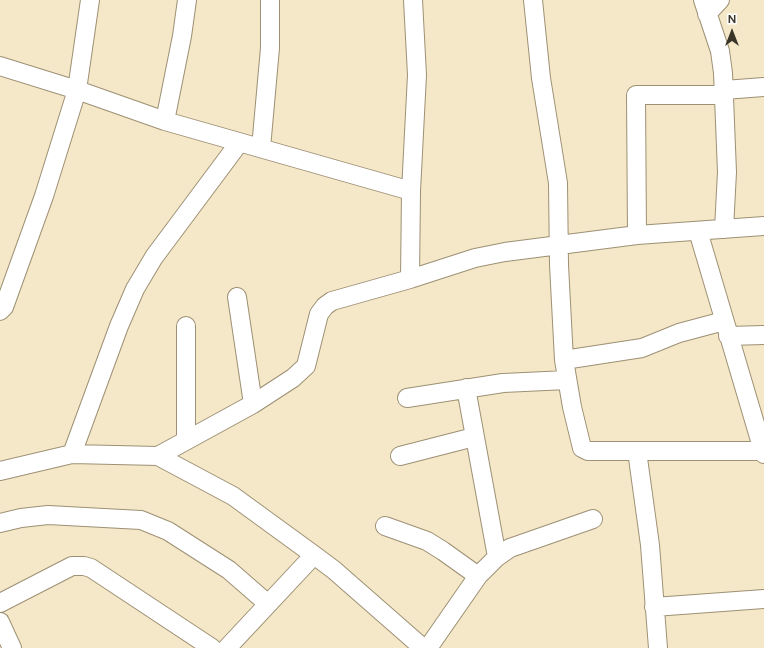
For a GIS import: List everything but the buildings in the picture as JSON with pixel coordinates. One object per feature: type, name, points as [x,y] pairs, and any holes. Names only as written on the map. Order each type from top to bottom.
[{"type":"street","points":[[0,311],[4,307],[44,196],[77,90],[90,0]]},
{"type":"street","points":[[165,121],[182,36],[187,0]]},
{"type":"street","points":[[261,148],[270,48],[270,0]]},
{"type":"street","points":[[410,279],[411,191],[417,75],[413,0]]},
{"type":"street","points":[[533,0],[541,78],[558,184],[560,244],[559,265],[564,360],[582,448],[588,451],[763,453],[698,231]]},
{"type":"street","points":[[720,0],[705,7],[720,51],[724,93],[727,172],[724,229]]},
{"type":"street","points":[[0,66],[77,90],[165,121],[411,191]]},
{"type":"street","points":[[637,235],[636,94],[724,93],[764,87]]},
{"type":"street","points":[[72,454],[134,289],[154,257],[239,143]]},
{"type":"street","points":[[158,456],[252,404],[293,378],[306,366],[319,314],[325,306],[332,301],[410,279],[475,258],[560,244],[637,235],[764,226]]},
{"type":"street","points":[[237,297],[252,404]]},
{"type":"street","points":[[186,326],[186,440]]},
{"type":"street","points":[[564,360],[642,348],[679,333],[726,328],[764,335]]},
{"type":"street","points":[[407,398],[503,383],[567,380]]},
{"type":"street","points":[[466,388],[496,556]]},
{"type":"street","points":[[400,456],[474,437]]},
{"type":"street","points":[[637,451],[650,545],[658,648]]},
{"type":"street","points":[[0,471],[72,454],[158,456],[233,496],[334,570],[423,648]]},
{"type":"street","points":[[0,523],[21,518],[48,515],[117,517],[142,520],[168,531],[229,570],[268,604]]},
{"type":"street","points":[[428,648],[478,576],[496,556],[510,548],[593,519]]},
{"type":"street","points":[[385,526],[427,541],[478,576]]},
{"type":"street","points":[[227,648],[314,555]]},
{"type":"street","points":[[0,603],[72,566],[84,566],[91,568],[212,648]]},
{"type":"street","points":[[654,607],[764,599]]},
{"type":"street","points":[[0,622],[12,648]]}]
